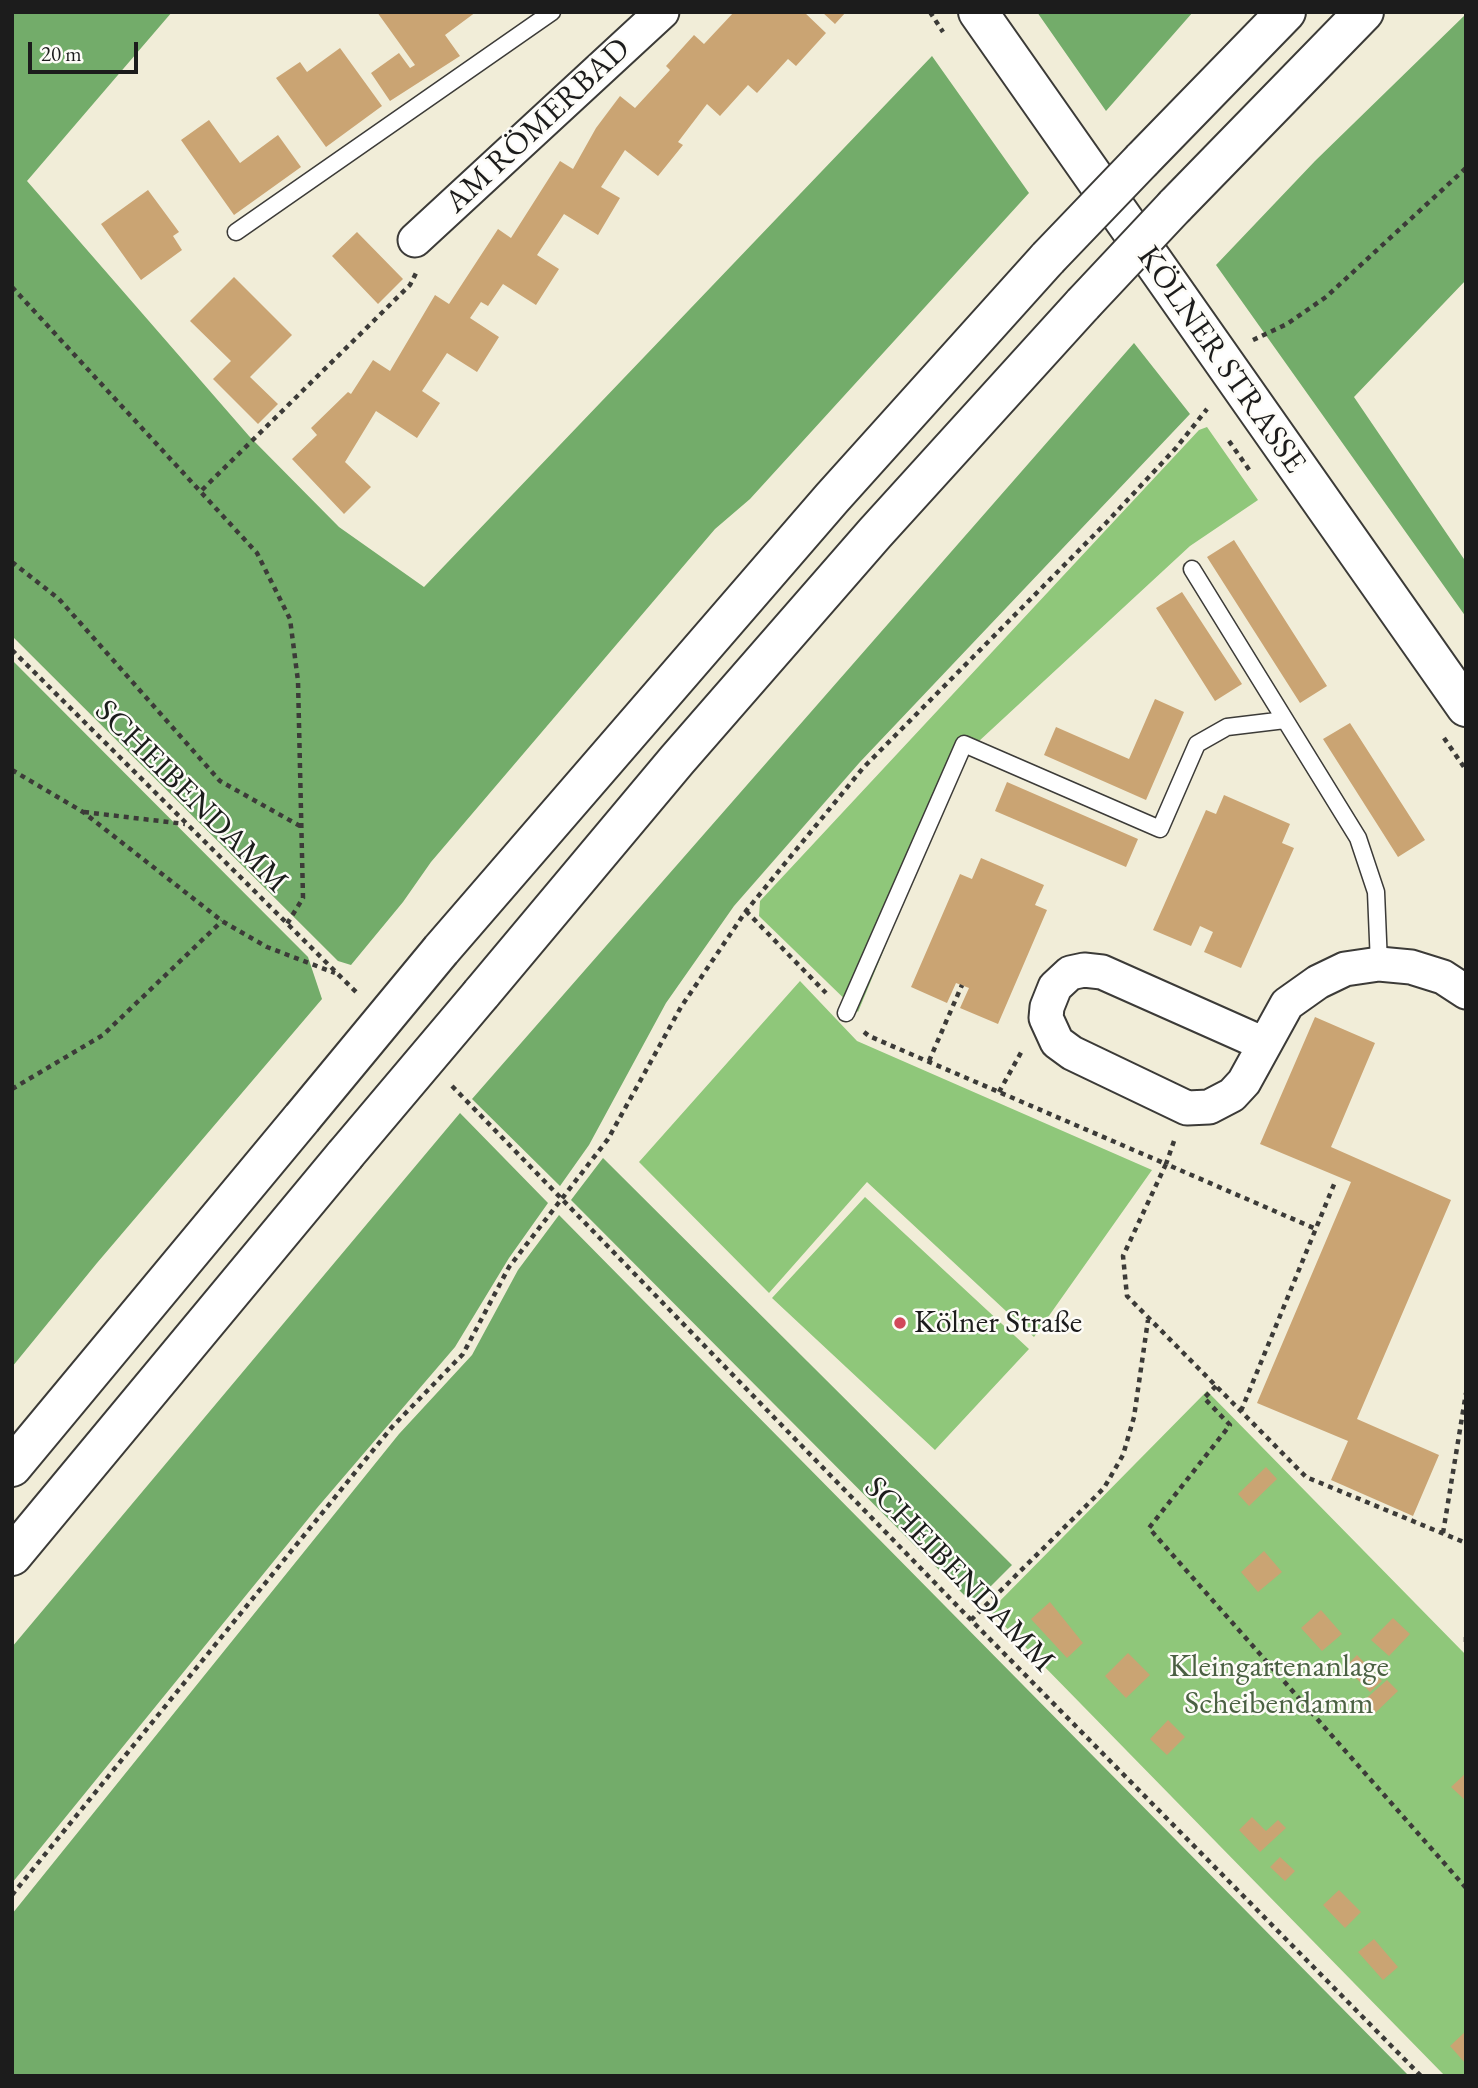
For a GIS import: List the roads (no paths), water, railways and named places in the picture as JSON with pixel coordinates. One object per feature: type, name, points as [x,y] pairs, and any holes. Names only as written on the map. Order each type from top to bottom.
[{"type":"main road","name":"KÖLNER STRASSE","points":[[978,12],[1466,707]]},
{"type":"main road","points":[[12,1466],[442,950],[832,498],[1048,258],[1286,12]]},
{"type":"main road","points":[[12,1556],[345,1154],[677,760],[874,533],[1175,206],[1364,12]]},
{"type":"street","name":"AM RÖMERBAD","points":[[415,240],[662,12]]},
{"type":"street","points":[[1264,1044],[1102,972],[1084,970],[1070,973],[1055,987],[1046,1018],[1057,1042],[1072,1053],[1186,1108],[1209,1107],[1232,1095],[1244,1082],[1287,1004],[1318,982],[1345,969],[1379,964],[1422,970],[1443,977],[1466,992]]},
{"type":"lane","points":[[236,232],[552,12]]},
{"type":"lane","points":[[1192,569],[1358,838],[1376,892],[1379,964]]},
{"type":"lane","points":[[846,1013],[964,744],[1160,829],[1198,744],[1227,727],[1285,720]]},
{"type":"place","name":"Kölner Straße","points":[[900,1323]]},
{"type":"park label","name":"Kleingartenanlage Scheibendamm","points":[[1279,1686]]}]
